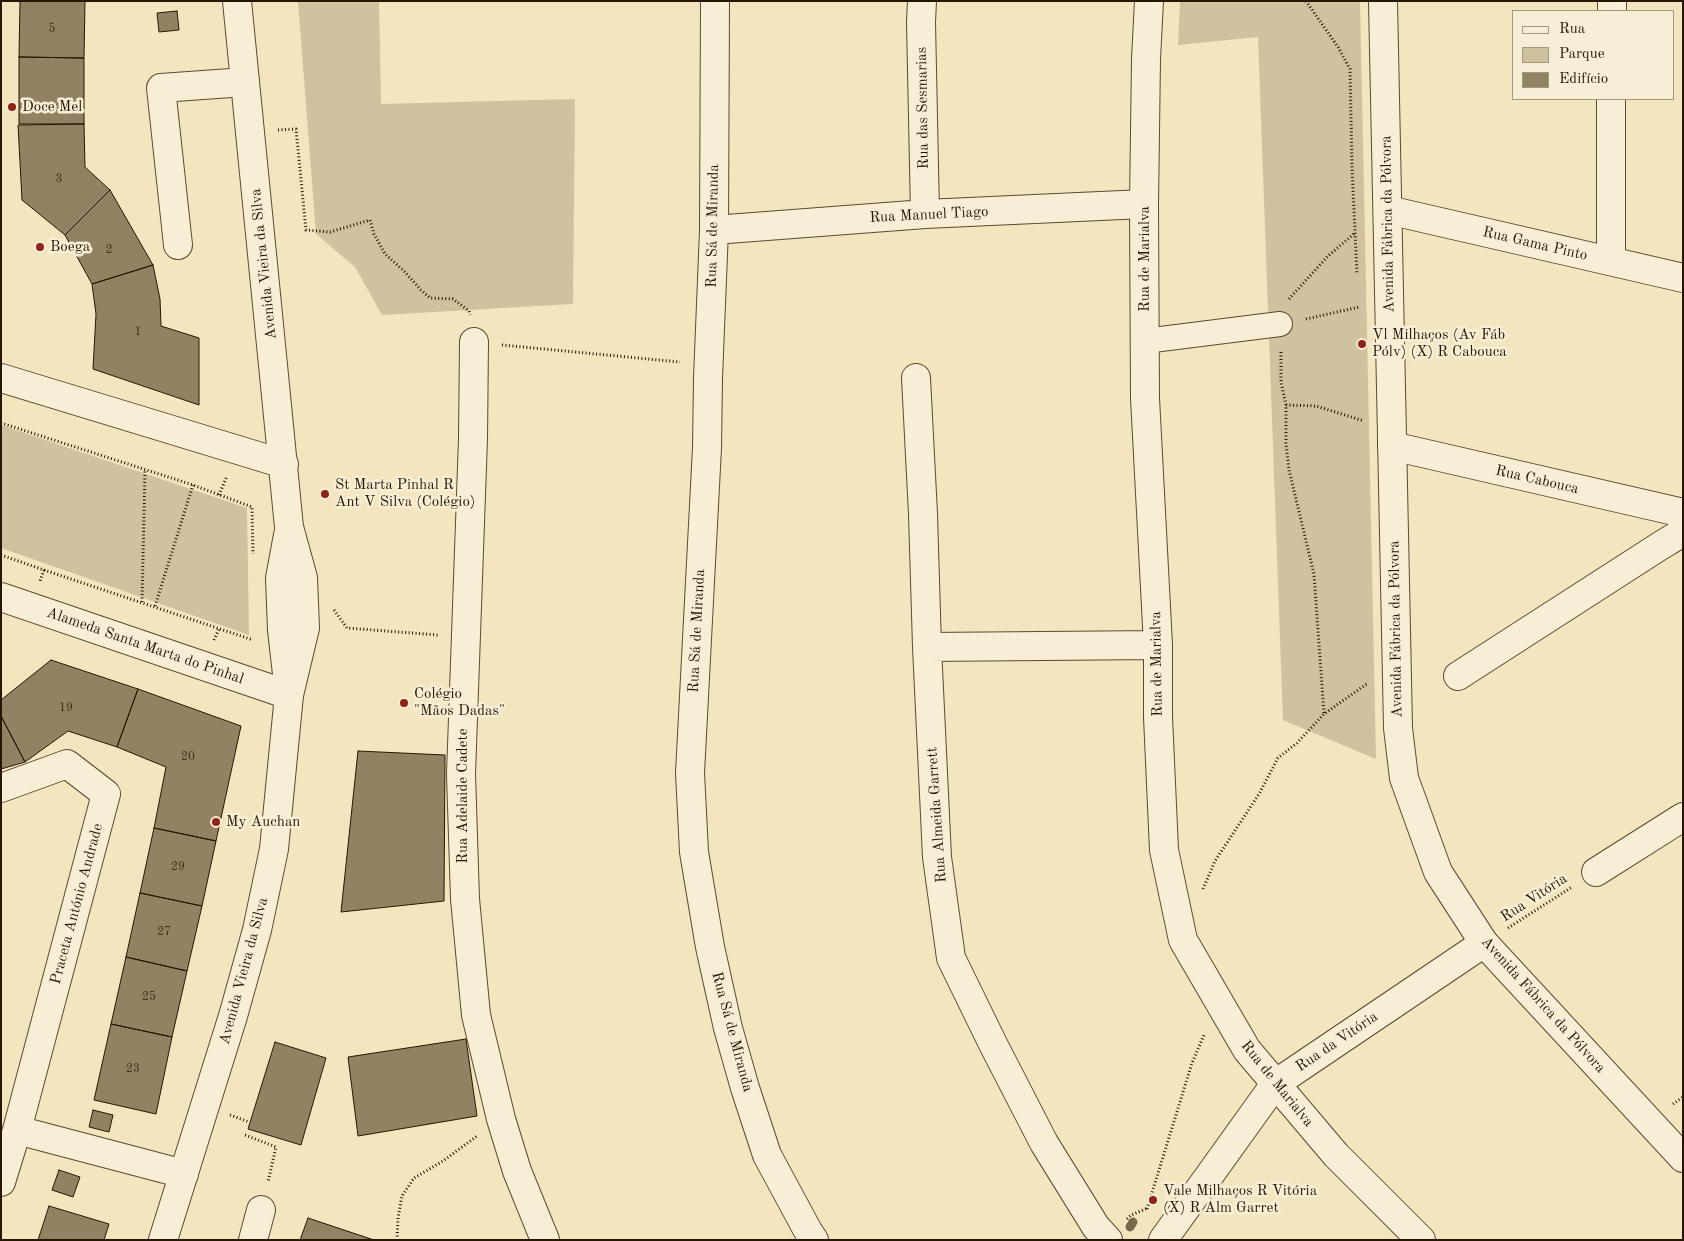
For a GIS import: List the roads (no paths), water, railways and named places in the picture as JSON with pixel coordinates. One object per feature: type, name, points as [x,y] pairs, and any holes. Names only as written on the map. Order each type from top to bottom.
[{"type":"street","name":"Avenida Vieira da Silva","points":[[163,1240],[233,1016],[259,920],[274,849],[289,695],[305,628],[303,578],[290,526],[237,1]]},
{"type":"street","name":"Rua Sá de Miranda","points":[[715,1],[714,230],[708,364],[707,448],[690,773],[694,852],[718,983],[728,1028],[746,1088],[767,1155],[814,1240]]},
{"type":"street","name":"Rua das Sesmarias","points":[[922,1],[925,214]]},
{"type":"street","name":"Rua de Marialva","points":[[1149,1],[1146,59],[1144,204],[1145,398],[1158,645],[1158,717],[1164,850],[1183,940],[1247,1050],[1336,1155],[1421,1240]]},
{"type":"street","name":"Avenida Fábrica da Pólvora","points":[[1383,1],[1398,728],[1404,778],[1438,872],[1484,943],[1683,1158]]},
{"type":"street","points":[[178,245],[161,88],[245,82]]},
{"type":"street","points":[[1611,100],[1612,262]]},
{"type":"street","name":"Rua Manuel Tiago","points":[[714,230],[925,214],[1144,204]]},
{"type":"street","name":"Rua Gama Pinto","points":[[1388,210],[1683,278]]},
{"type":"street","points":[[1145,341],[1280,324]]},
{"type":"street","name":"Rua Adelaide Cadete","points":[[474,342],[473,439],[461,774],[464,899],[476,1015],[501,1119],[517,1171],[545,1240]]},
{"type":"street","points":[[1,378],[284,464]]},
{"type":"street","name":"Rua Almeida Garrett","points":[[916,378],[937,856],[951,958],[1044,1143],[1096,1227],[1108,1240]]},
{"type":"street","name":"Rua Cabouca","points":[[1392,446],[1683,513]]},
{"type":"street","name":"Avenida Vieira da Silva","points":[[289,695],[282,630],[280,578],[290,526]]},
{"type":"street","points":[[1458,676],[1683,532]]},
{"type":"street","name":"Alameda Santa Marta do Pinhal","points":[[5,604],[289,695]]},
{"type":"street","points":[[927,648],[1158,645]]},
{"type":"street","name":"Praceta António Andrade","points":[[1,788],[67,764],[106,794],[17,1130],[1,1182]]},
{"type":"street","points":[[1596,872],[1683,817]]},
{"type":"street","name":"Rua da Vitória","points":[[1163,1240],[1275,1084],[1484,943]]},
{"type":"street","points":[[17,1130],[184,1174]]},
{"type":"street","points":[[253,1240],[262,1210]]},
{"type":"waterway","points":[[1130,1227],[1133,1222]]},
{"type":"place","name":"Doce Mel","points":[[12,107]]},
{"type":"place","name":"Boega","points":[[40,247]]},
{"type":"place","name":"Vl Milhaços (Av Fáb Pólv) (X) R Cabouca","points":[[1362,344]]},
{"type":"place","name":"St Marta Pinhal R Ant V Silva (Colégio)","points":[[325,494]]},
{"type":"place","name":"Colégio \"Mãos Dadas\"","points":[[404,703]]},
{"type":"place","name":"My Auchan","points":[[216,822]]},
{"type":"place","name":"Vale Milhaços R Vitória (X) R Alm Garret","points":[[1153,1200]]}]
